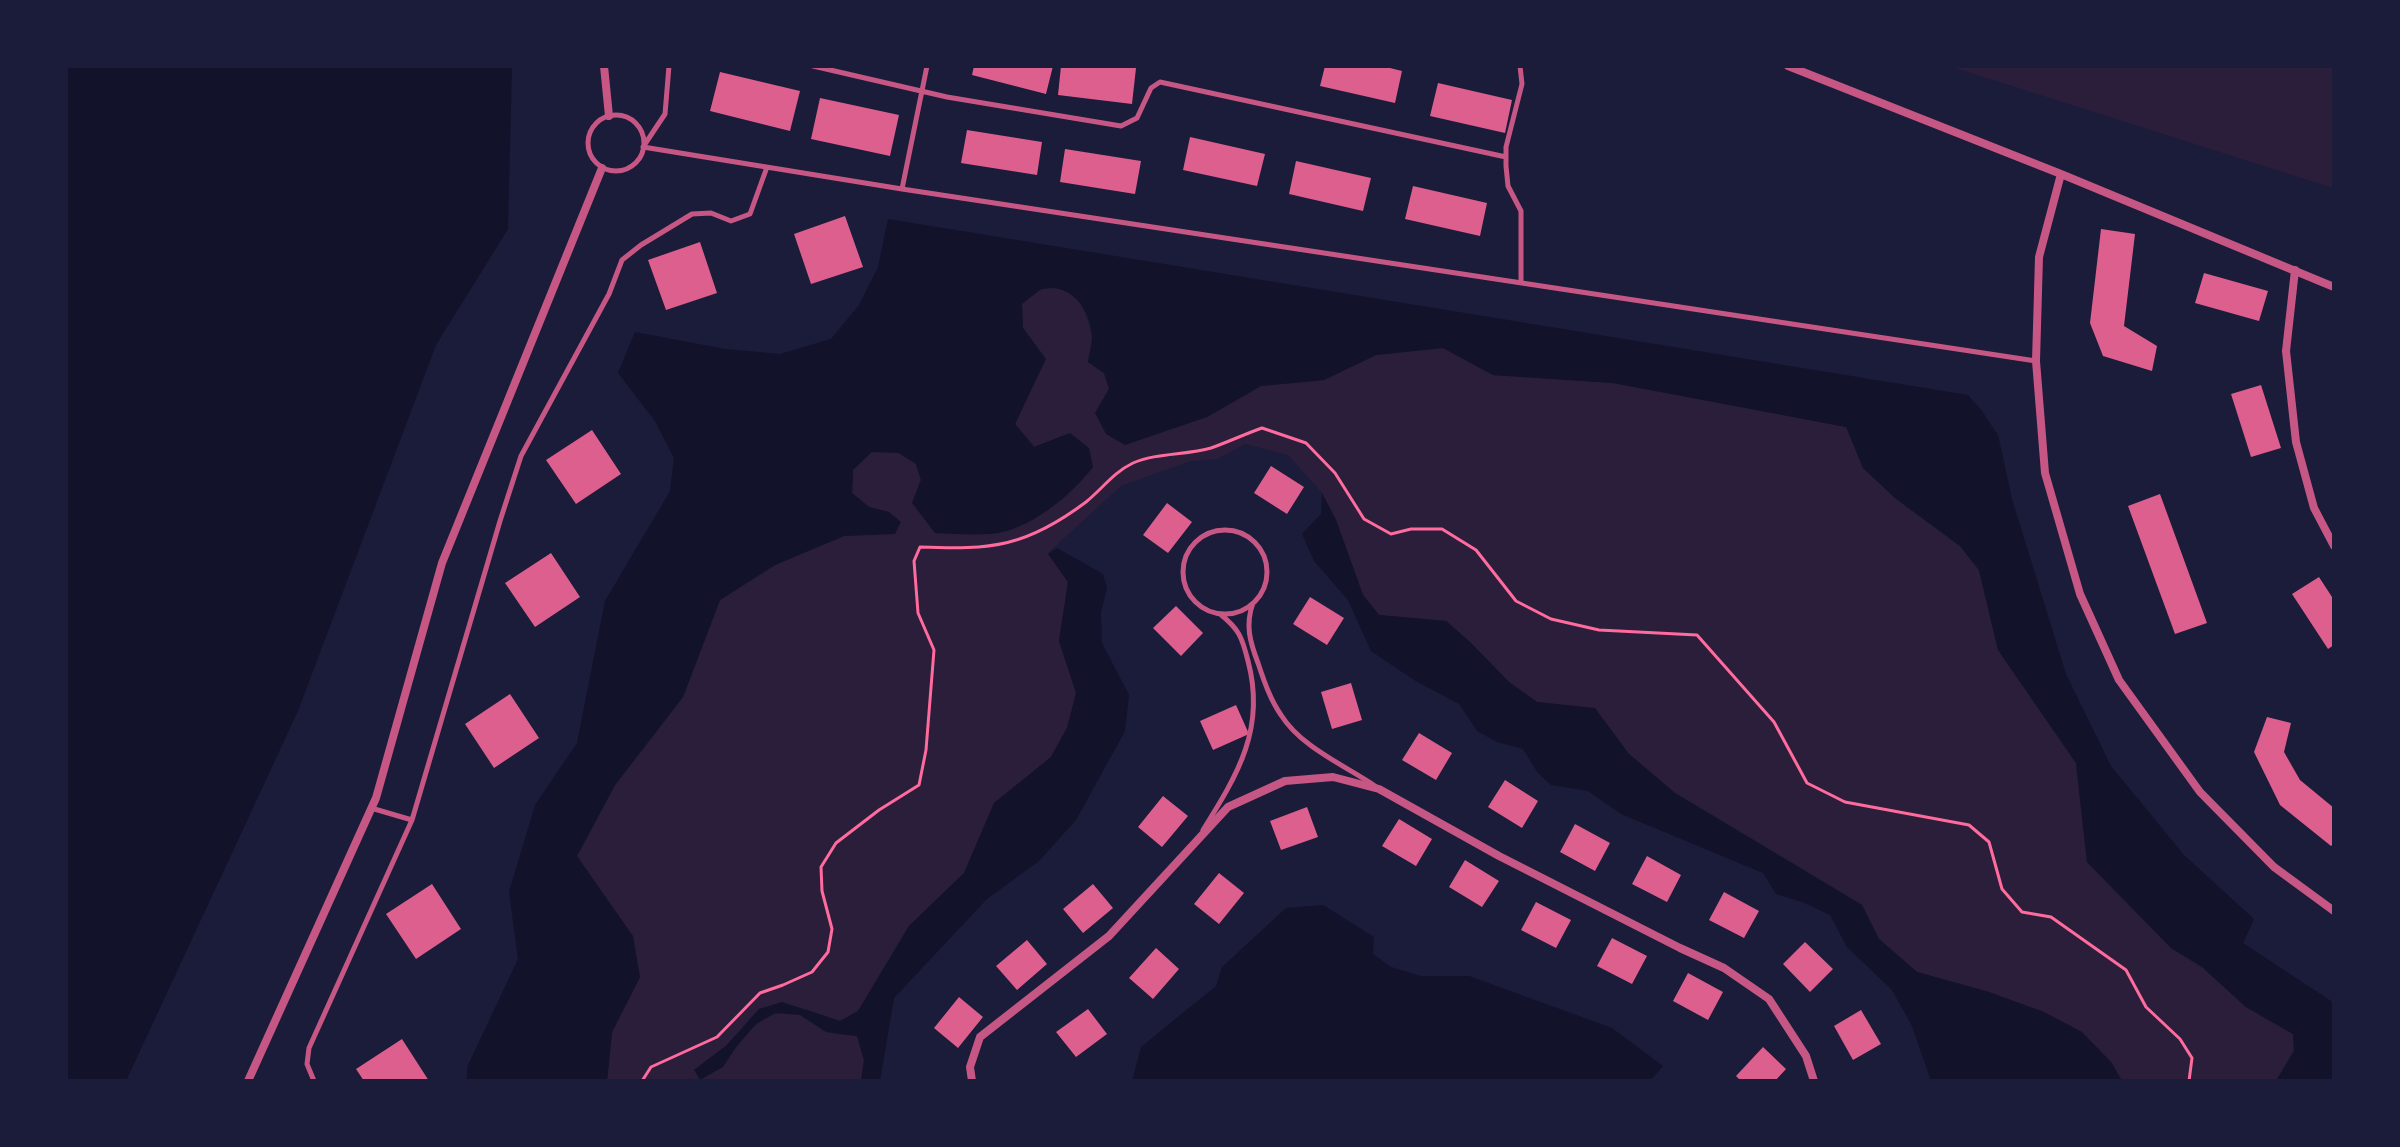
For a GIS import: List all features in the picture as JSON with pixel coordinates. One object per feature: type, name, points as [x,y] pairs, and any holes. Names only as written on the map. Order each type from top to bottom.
[{"type":"street","points":[[604,66],[609,116]]},
{"type":"street","points":[[1788,66],[2334,287]]},
{"type":"street","points":[[248,1081],[371,808],[442,563],[602,168]]},
{"type":"street","points":[[2061,174],[2039,257],[2036,361],[2045,473],[2080,594],[2119,680],[2200,792],[2274,867],[2334,911]]},
{"type":"street","points":[[2295,270],[2286,351],[2296,442],[2314,508],[2334,546]]},
{"type":"street","points":[[972,1081],[970,1067],[980,1037],[1109,936],[1228,807],[1285,781],[1333,777],[1379,789],[1499,856],[1724,968],[1769,999],[1806,1056],[1814,1081]]},
{"type":"lane","points":[[643,147],[665,114],[669,66]]},
{"type":"lane","points":[[813,66],[922,91],[1121,126],[1137,118],[1151,88],[1160,82],[1506,157]]},
{"type":"lane","points":[[902,189],[927,66]]},
{"type":"lane","points":[[1520,66],[1522,84],[1506,157],[1508,186],[1521,211],[1521,283]]},
{"type":"lane","points":[[609,116],[627,118],[643,138],[641,155],[628,168],[611,171],[602,168],[595,162],[588,144],[593,126],[609,116]]},
{"type":"lane","points":[[643,147],[2036,361]]},
{"type":"lane","points":[[314,1081],[307,1064],[309,1048],[412,820],[521,456],[609,294],[622,260],[692,214],[711,213],[731,221],[750,214],[767,167]]},
{"type":"lane","points":[[1194,844],[1232,783],[1249,744],[1254,709],[1253,679],[1235,626],[1194,602],[1186,590],[1182,568],[1190,547],[1206,533],[1225,529],[1244,533],[1263,552],[1268,572],[1265,586],[1248,618],[1250,642],[1269,694],[1282,718],[1302,738],[1379,789]]},
{"type":"lane","points":[[1219,614],[1231,614],[1254,602]]},
{"type":"lane","points":[[371,808],[412,820]]},
{"type":"path","points":[[642,1081],[651,1067],[717,1037],[760,993],[812,972],[828,952],[832,929],[822,891],[821,867],[836,843],[879,810],[919,785],[926,750],[934,650],[918,613],[914,561],[920,547],[971,549],[1017,541],[1046,529],[1134,463],[1211,448],[1262,428],[1306,443],[1335,473],[1364,519],[1391,534],[1411,529],[1442,529],[1476,550],[1516,601],[1551,619],[1599,630],[1697,635],[1774,722],[1807,783],[1845,802],[1969,825],[1989,842],[2002,889],[2022,912],[2051,917],[2126,970],[2146,1007],[2180,1039],[2192,1058],[2189,1081]]},
{"type":"shaded area","points":[[66,66],[512,66],[508,229],[436,345],[298,711],[126,1081],[66,1081]]},
{"type":"shaded area","points":[[1949,66],[2334,66],[2334,188],[2333,188]]},
{"type":"shaded area","points":[[888,219],[1968,395],[1998,435],[2012,499],[2066,674],[2111,766],[2184,855],[2254,919],[2243,943],[2334,1003],[2334,1081],[2276,1081],[2294,1051],[2293,1034],[2246,1007],[2202,967],[2171,948],[2087,862],[2076,763],[1998,650],[1979,570],[1960,546],[1895,498],[1863,468],[1846,427],[1613,383],[1493,375],[1443,348],[1376,355],[1324,380],[1261,386],[1207,417],[1125,445],[1106,434],[1095,413],[1109,389],[1104,373],[1088,362],[1092,339],[1088,317],[1071,294],[1053,288],[1040,290],[1022,304],[1023,328],[1046,359],[1015,424],[1034,447],[1070,433],[1089,448],[1093,467],[1061,500],[1019,526],[991,534],[935,533],[912,503],[921,480],[916,464],[899,453],[872,452],[853,470],[852,493],[869,507],[889,512],[901,522],[895,534],[844,536],[775,565],[720,600],[683,697],[615,785],[577,856],[633,936],[640,977],[612,1032],[607,1081],[466,1081],[468,1065],[518,959],[509,892],[535,805],[577,743],[605,601],[670,491],[674,458],[655,421],[618,373],[635,332],[725,349],[780,354],[831,339],[859,305],[878,267]]},
{"type":"shaded area","points":[[1059,288],[1077,297],[1085,313],[1092,335],[1088,362],[1104,373],[1109,389],[1095,414],[1207,417],[1261,386],[1324,380],[1376,355],[1443,348],[1493,375],[1613,383],[1847,427],[1863,468],[1895,498],[1960,546],[1979,570],[1998,650],[2076,763],[2087,862],[2171,948],[2202,967],[2246,1007],[2293,1034],[2294,1051],[2276,1081],[2122,1081],[2111,1062],[1989,992],[1917,972],[1879,939],[1862,905],[1675,793],[1629,754],[1595,709],[1537,702],[1509,682],[1446,621],[1379,615],[1363,595],[1336,520],[1322,493],[1288,455],[1245,444],[1218,459],[1191,461],[1121,486],[1048,553],[1068,582],[1059,641],[1077,693],[1067,728],[1051,757],[994,803],[964,873],[909,926],[858,1011],[840,1021],[808,1010],[759,1009],[727,1045],[694,1070],[722,1067],[754,1027],[786,1012],[803,1015],[830,1032],[857,1036],[864,1060],[861,1081],[607,1081],[612,1032],[640,977],[577,856],[615,785],[683,697],[720,600],[775,565],[844,536],[895,533],[889,512],[869,507],[852,493],[853,470],[872,451],[899,453],[916,464],[921,480],[912,503],[1070,433],[1035,447],[1015,424],[1045,359],[1023,328],[1022,304],[1041,289]]},
{"type":"shaded area","points":[[1322,493],[1336,520],[1363,595],[1379,615],[1446,621],[1509,682],[1537,702],[1595,708],[1629,754],[1675,793],[1862,905],[1879,939],[1917,972],[1989,992],[2044,1012],[2082,1032],[2111,1062],[2122,1081],[1931,1081],[1912,1026],[1892,990],[1847,947],[1830,915],[1776,894],[1763,873],[1621,814],[1588,791],[1551,785],[1538,773],[1523,749],[1497,742],[1477,731],[1459,704],[1414,680],[1371,651],[1348,600],[1314,561],[1302,534],[1321,514]]},
{"type":"shaded area","points":[[1057,548],[1103,574],[1107,588],[1101,612],[1102,643],[1129,695],[1125,731],[1076,820],[1039,861],[987,899],[894,998],[880,1081],[861,1081],[864,1060],[857,1036],[826,1032],[800,1015],[775,1013],[756,1024],[723,1067],[700,1080],[694,1070],[727,1045],[759,1009],[782,1002],[840,1021],[858,1011],[909,926],[964,873],[994,803],[1051,757],[1067,728],[1076,693],[1059,641],[1068,582],[1048,554]]},
{"type":"shaded area","points":[[1323,905],[1374,937],[1373,954],[1391,967],[1421,976],[1469,976],[1612,1028],[1663,1066],[1650,1081],[1132,1081],[1141,1047],[1216,986],[1222,967],[1286,908]]},
{"type":"building","points":[[974,66],[1053,66],[1046,94],[972,75]]},
{"type":"building","points":[[1061,66],[1136,68],[1132,104],[1058,95]]},
{"type":"building","points":[[1325,66],[1382,66],[1402,71],[1395,103],[1320,86]]},
{"type":"building","points":[[720,72],[800,91],[790,131],[710,111]]},
{"type":"building","points":[[1438,83],[1512,100],[1505,133],[1430,116]]},
{"type":"building","points":[[820,98],[899,115],[890,156],[811,139]]},
{"type":"building","points":[[967,130],[1042,142],[1037,175],[961,163]]},
{"type":"building","points":[[1190,137],[1265,154],[1257,186],[1183,170]]},
{"type":"building","points":[[1065,149],[1141,161],[1135,194],[1060,182]]},
{"type":"building","points":[[1296,161],[1371,178],[1363,211],[1289,194]]},
{"type":"building","points":[[1413,186],[1487,203],[1480,236],[1405,219]]},
{"type":"building","points":[[845,216],[863,267],[811,284],[794,234]]},
{"type":"building","points":[[2101,229],[2135,234],[2124,326],[2157,346],[2152,371],[2103,356],[2090,323]]},
{"type":"building","points":[[700,242],[717,293],[666,310],[648,260]]},
{"type":"building","points":[[2204,273],[2268,291],[2259,321],[2195,303]]},
{"type":"building","points":[[2261,385],[2281,448],[2251,457],[2231,394]]},
{"type":"building","points":[[592,430],[621,474],[576,504],[546,460]]},
{"type":"building","points":[[1271,466],[1304,487],[1287,514],[1254,493]]},
{"type":"building","points":[[2160,494],[2207,623],[2175,634],[2128,506]]},
{"type":"building","points":[[1167,503],[1192,522],[1168,553],[1143,535]]},
{"type":"building","points":[[551,553],[580,597],[535,627],[505,583]]},
{"type":"building","points":[[2319,577],[2334,600],[2334,645],[2328,649],[2292,594]]},
{"type":"building","points":[[1310,597],[1344,618],[1327,645],[1293,624]]},
{"type":"building","points":[[1176,606],[1203,633],[1181,656],[1153,628]]},
{"type":"building","points":[[1351,683],[1362,720],[1332,729],[1321,692]]},
{"type":"building","points":[[510,694],[539,738],[494,768],[465,724]]},
{"type":"building","points":[[1236,705],[1249,734],[1213,750],[1200,721]]},
{"type":"building","points":[[2267,717],[2291,723],[2284,752],[2300,780],[2334,808],[2334,843],[2331,846],[2280,805],[2254,752]]},
{"type":"building","points":[[1419,733],[1452,753],[1436,780],[1402,760]]},
{"type":"building","points":[[1505,780],[1538,801],[1522,828],[1488,807]]},
{"type":"building","points":[[1163,796],[1188,816],[1162,847],[1138,827]]},
{"type":"building","points":[[1307,807],[1318,837],[1281,850],[1270,821]]},
{"type":"building","points":[[1399,819],[1432,839],[1416,866],[1382,846]]},
{"type":"building","points":[[1575,824],[1610,843],[1595,871],[1560,852]]},
{"type":"building","points":[[1647,856],[1681,875],[1667,902],[1632,884]]},
{"type":"building","points":[[1465,860],[1499,881],[1482,907],[1449,887]]},
{"type":"building","points":[[1219,873],[1244,893],[1219,924],[1194,904]]},
{"type":"building","points":[[432,884],[461,929],[416,959],[386,914]]},
{"type":"building","points":[[1093,884],[1113,908],[1083,933],[1063,909]]},
{"type":"building","points":[[1724,892],[1759,911],[1744,938],[1709,920]]},
{"type":"building","points":[[1536,902],[1571,920],[1556,948],[1521,930]]},
{"type":"building","points":[[1612,938],[1647,956],[1632,984],[1597,966]]},
{"type":"building","points":[[1027,940],[1047,964],[1017,990],[996,966]]},
{"type":"building","points":[[1805,942],[1833,969],[1810,992],[1783,964]]},
{"type":"building","points":[[1156,948],[1179,969],[1153,999],[1129,978]]},
{"type":"building","points":[[1688,973],[1723,992],[1708,1020],[1673,1001]]},
{"type":"building","points":[[959,997],[983,1017],[958,1048],[934,1028]]},
{"type":"building","points":[[1088,1009],[1107,1034],[1076,1057],[1056,1032]]},
{"type":"building","points":[[1861,1010],[1881,1044],[1853,1060],[1834,1026]]},
{"type":"building","points":[[402,1039],[429,1081],[364,1081],[356,1069]]},
{"type":"building","points":[[1763,1047],[1786,1069],[1775,1081],[1741,1081],[1736,1076]]}]
